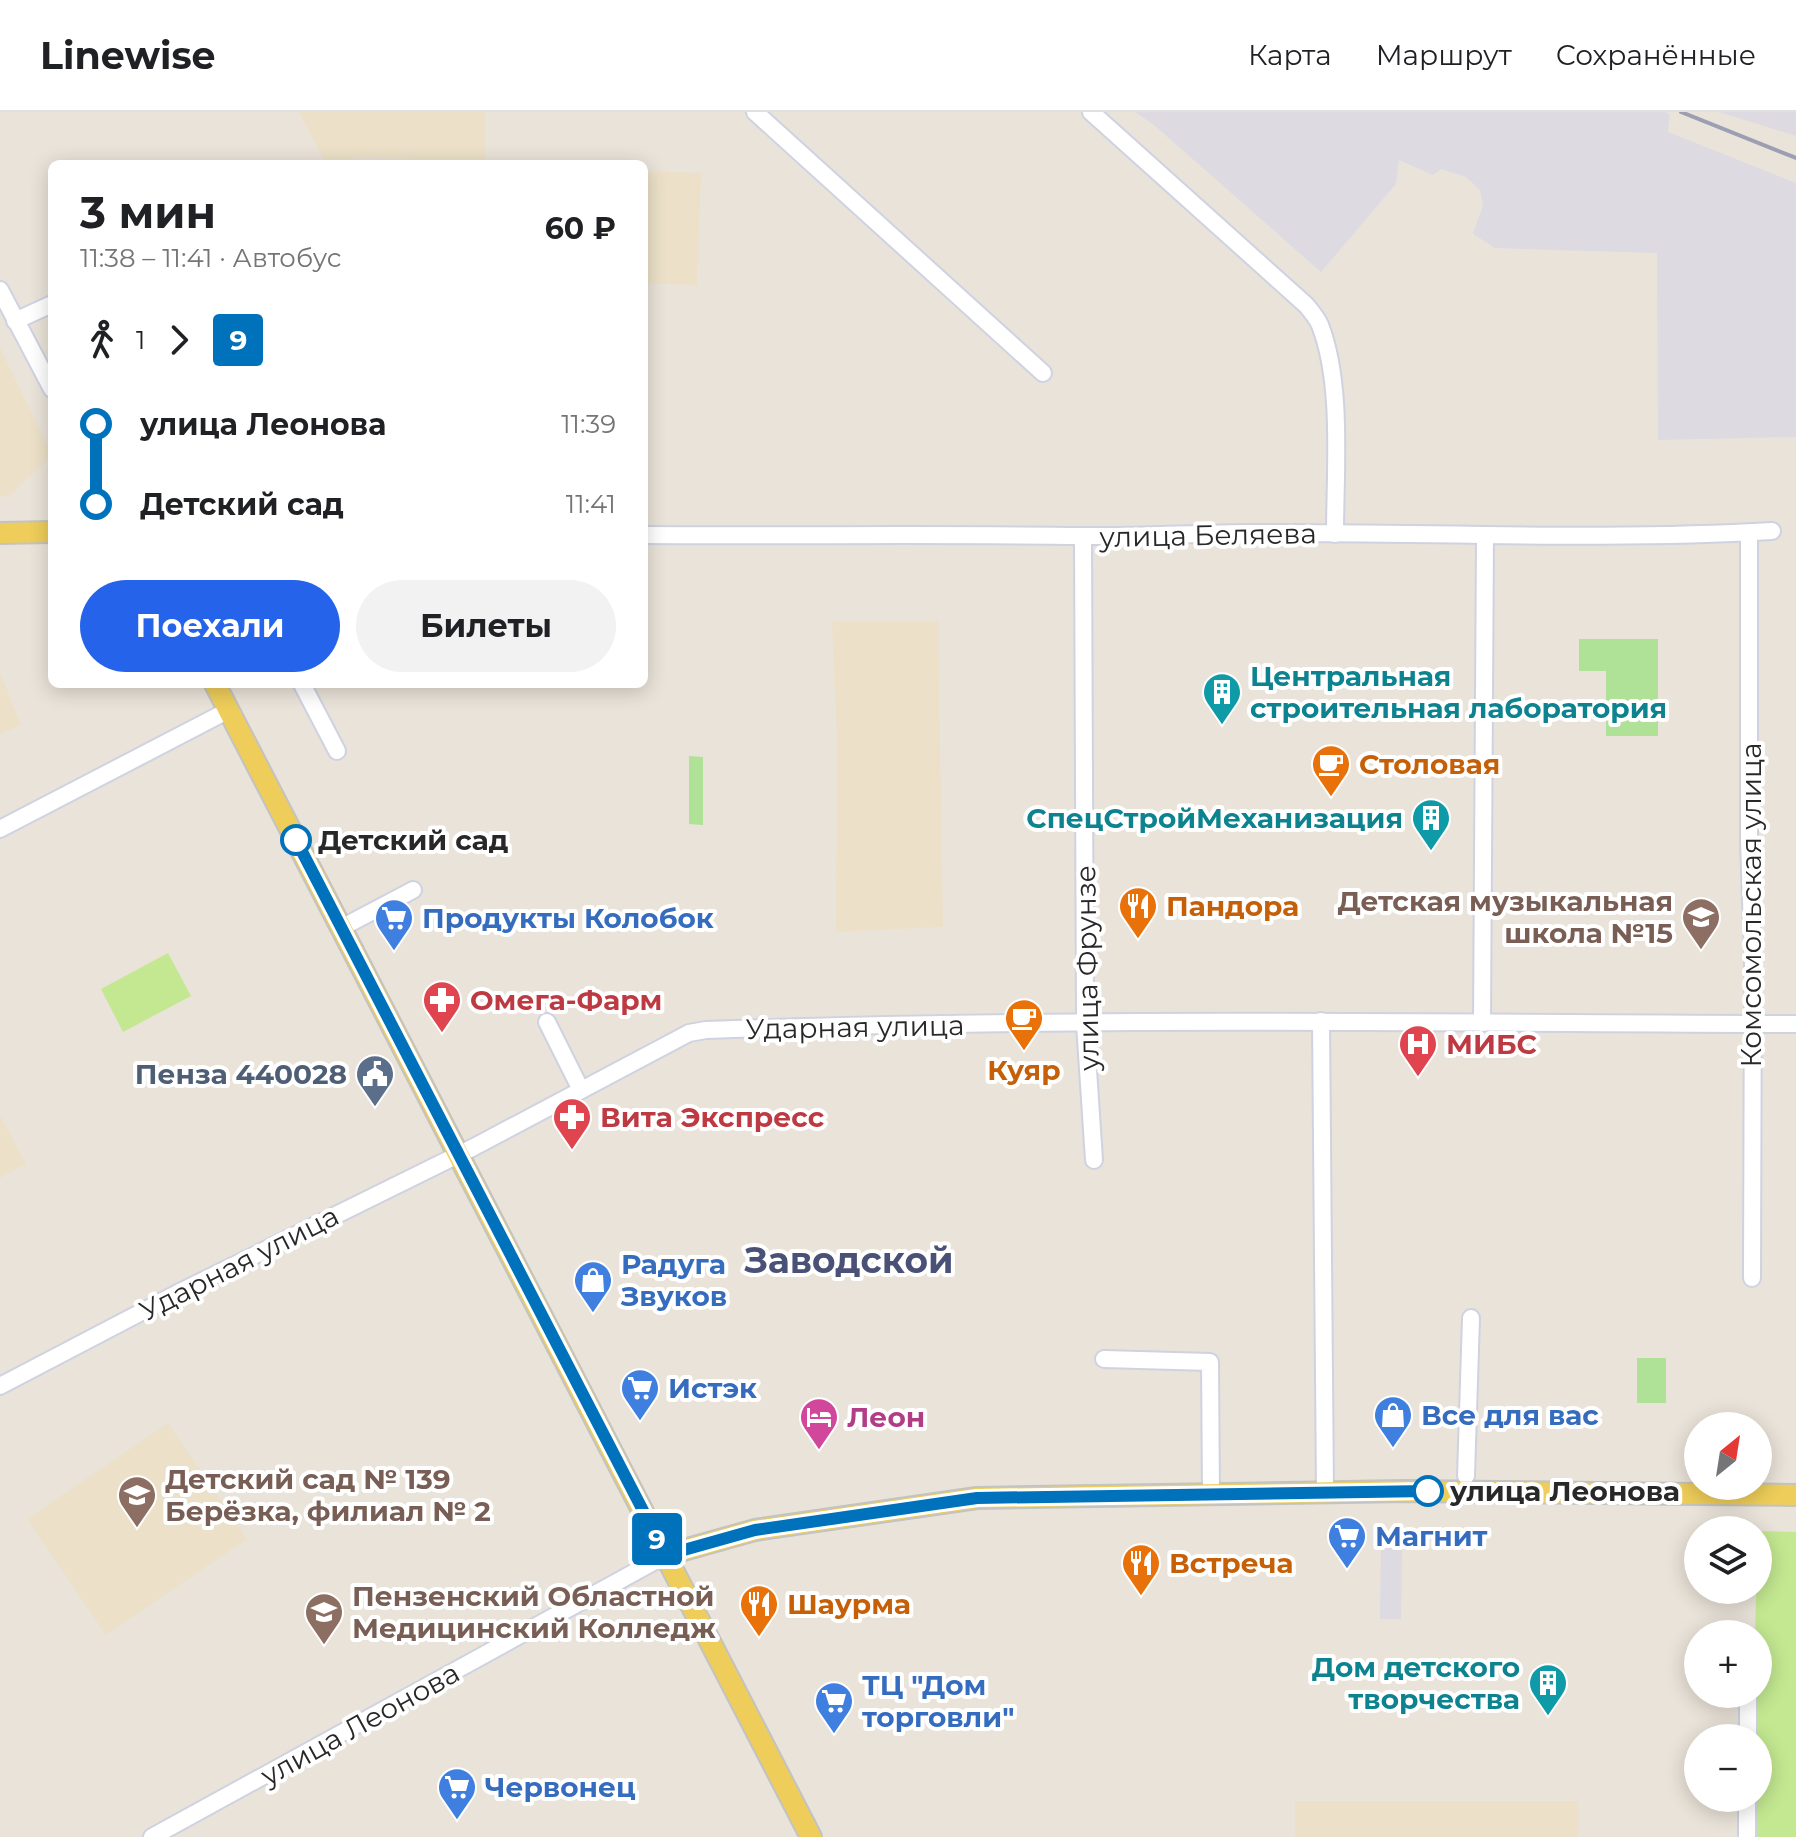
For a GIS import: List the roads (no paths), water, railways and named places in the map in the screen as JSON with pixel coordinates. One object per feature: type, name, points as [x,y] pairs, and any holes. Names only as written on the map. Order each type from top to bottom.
[{"type":"main road","points":[[0,533],[48,532]]},
{"type":"main road","points":[[217,688],[811,1837]]},
{"type":"main road","name":"улица Леонова","points":[[666,1555],[755,1530],[977,1498],[1325,1492],[1796,1495]]},
{"type":"street","points":[[755,112],[1043,373]]},
{"type":"street","points":[[1091,112],[1306,305],[1319,322],[1331,364],[1336,438],[1335,534]]},
{"type":"street","points":[[0,290],[48,382]]},
{"type":"street","points":[[15,321],[48,306]]},
{"type":"street","name":"улица Беляева","points":[[648,535],[948,533],[1083,536],[1253,533],[1649,536],[1772,531]]},
{"type":"street","name":"Комсомольская улица","points":[[1749,533],[1752,1278]]},
{"type":"street","name":"улица Фрунзе","points":[[1083,536],[1085,1024],[1094,1160]]},
{"type":"street","points":[[1482,1023],[1485,536]]},
{"type":"street","points":[[304,688],[337,751]]},
{"type":"street","points":[[0,829],[229,710]]},
{"type":"street","points":[[341,928],[413,890]]},
{"type":"street","points":[[1321,1021],[1325,1492]]},
{"type":"street","name":"Ударная улица","points":[[0,1386],[689,1033],[830,1026],[1321,1021],[1796,1024]]},
{"type":"street","points":[[547,1022],[581,1090]]},
{"type":"street","points":[[1466,1476],[1471,1318]]},
{"type":"street","points":[[1104,1359],[1210,1362],[1211,1494]]},
{"type":"street","name":"улица Леонова","points":[[152,1837],[666,1555]]},
{"type":"street","points":[[1747,1812],[1747,1837]]},
{"type":"railway","points":[[1681,112],[1796,158]]},
{"type":"place","name":"Центральная строительная лаборатория","points":[[1222,726]]},
{"type":"place","name":"Столовая","points":[[1331,798]]},
{"type":"place","name":"Детский сад","points":[[296,840]]},
{"type":"place","name":"СпецСтройМеханизация","points":[[1431,852]]},
{"type":"place","name":"Пандора","points":[[1138,940]]},
{"type":"place","name":"Детская музыкальная школа №15","points":[[1701,951]]},
{"type":"place","name":"Продукты Колобок","points":[[394,952]]},
{"type":"place","name":"Омега-Фарм","points":[[442,1034]]},
{"type":"place","name":"Куяр","points":[[1024,1052]]},
{"type":"place","name":"МИБС","points":[[1418,1078]]},
{"type":"place","name":"Пенза 440028","points":[[375,1108]]},
{"type":"place","name":"Вита Экспресс","points":[[572,1151]]},
{"type":"place","name":"Радуга Звуков","points":[[593,1314]]},
{"type":"place","name":"Истэк","points":[[640,1422]]},
{"type":"place","name":"Все для вас","points":[[1393,1449]]},
{"type":"place","name":"Леон","points":[[819,1451]]},
{"type":"place","name":"улица Леонова","points":[[1428,1491]]},
{"type":"place","name":"Детский сад № 139 Берёзка, филиал № 2","points":[[137,1529]]},
{"type":"place","name":"Магнит","points":[[1347,1570]]},
{"type":"place","name":"Встреча","points":[[1141,1597]]},
{"type":"place","name":"Шаурма","points":[[759,1638]]},
{"type":"place","name":"Пензенский Областной Медицинский Колледж","points":[[324,1646]]},
{"type":"place","name":"Дом детского творчества","points":[[1548,1717]]},
{"type":"place","name":"ТЦ \"Дом торговли\"","points":[[834,1735]]},
{"type":"place","name":"Червонец","points":[[457,1821]]},
{"type":"district","name":"Заводской","points":[[849,1260]]}]
